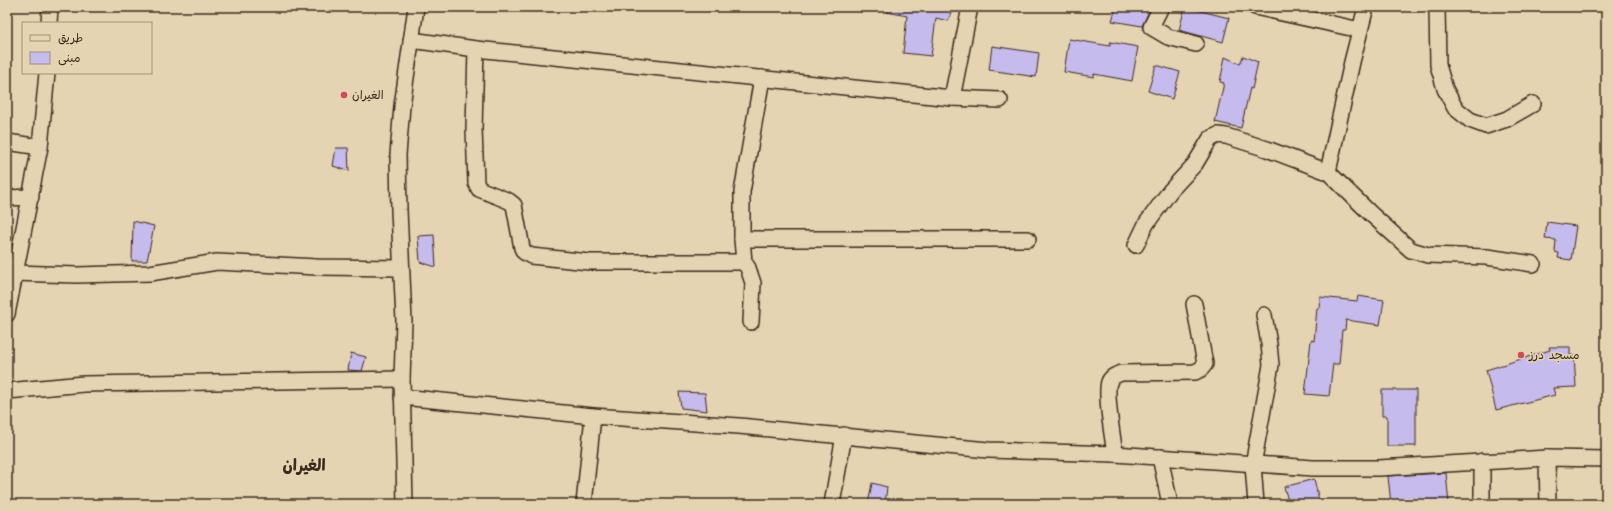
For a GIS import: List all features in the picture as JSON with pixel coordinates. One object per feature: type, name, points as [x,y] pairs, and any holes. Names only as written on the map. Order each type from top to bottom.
[{"type":"street","points":[[49,22],[50,7]]},
{"type":"street","points":[[405,504],[402,396],[404,321],[398,155],[402,106],[416,7]]},
{"type":"street","points":[[952,98],[970,7]]},
{"type":"street","points":[[1161,7],[1151,27],[1168,37],[1196,44]]},
{"type":"street","points":[[1255,7],[1360,30]]},
{"type":"street","points":[[1328,172],[1366,7]]},
{"type":"street","points":[[1437,7],[1438,65],[1445,89],[1455,108],[1470,120],[1486,126],[1507,119],[1533,104]]},
{"type":"street","points":[[411,40],[476,49],[952,98],[1000,100]]},
{"type":"street","points":[[476,49],[474,129],[476,183],[479,190],[509,201],[514,205],[524,252],[531,256],[589,262],[744,262]]},
{"type":"street","points":[[7,314],[12,268],[31,197],[40,148],[47,74]]},
{"type":"street","points":[[751,322],[753,283],[748,268],[744,262],[742,239],[742,192],[762,78]]},
{"type":"street","points":[[1136,245],[1146,224],[1170,191],[1195,164],[1210,138],[1218,135],[1226,136],[1328,172],[1411,250],[1428,255],[1487,257],[1533,264]]},
{"type":"street","points":[[7,142],[40,148]]},
{"type":"street","points":[[7,198],[31,197]]},
{"type":"street","points":[[742,239],[1028,239]]},
{"type":"street","points":[[12,268],[77,276],[150,273],[217,262],[317,268],[401,268]]},
{"type":"street","points":[[1115,454],[1109,402],[1109,382],[1114,375],[1121,373],[1195,372],[1201,369],[1205,364],[1194,304]]},
{"type":"street","points":[[1256,504],[1253,465],[1271,365],[1264,315]]},
{"type":"street","points":[[7,391],[84,384],[402,380]]},
{"type":"street","points":[[402,396],[593,416],[844,435],[988,450],[1115,454],[1253,465],[1313,468],[1378,468],[1547,458],[1606,459]]},
{"type":"street","points":[[584,504],[593,416]]},
{"type":"street","points":[[832,504],[844,435]]},
{"type":"street","points":[[1160,457],[1170,504]]},
{"type":"street","points":[[1547,458],[1548,504]]},
{"type":"street","points":[[1482,461],[1482,504]]},
{"type":"building","points":[[887,7],[953,7],[948,21],[936,18],[931,56],[903,53],[907,16],[887,12]]},
{"type":"building","points":[[1116,7],[1151,7],[1142,26],[1112,21]]},
{"type":"building","points":[[1185,7],[1229,18],[1223,42],[1179,30]]},
{"type":"building","points":[[1069,39],[1110,46],[1110,42],[1138,47],[1132,81],[1094,74],[1094,77],[1064,72]]},
{"type":"building","points":[[992,46],[1039,53],[1036,77],[989,70]]},
{"type":"building","points":[[1243,56],[1258,62],[1252,89],[1250,88],[1241,128],[1215,122],[1224,83],[1220,82],[1225,57],[1240,64]]},
{"type":"building","points":[[1156,65],[1180,72],[1172,99],[1148,91]]},
{"type":"building","points":[[336,148],[348,148],[349,171],[333,166]]},
{"type":"building","points":[[133,221],[154,226],[147,261],[132,261]]},
{"type":"building","points":[[1547,222],[1576,226],[1571,260],[1558,258],[1559,253],[1555,252],[1556,240],[1545,239]]},
{"type":"building","points":[[434,235],[436,267],[420,262],[418,236]]},
{"type":"building","points":[[1358,296],[1384,300],[1380,325],[1346,320],[1345,330],[1342,330],[1339,364],[1333,364],[1329,396],[1305,394],[1311,340],[1314,341],[1317,308],[1319,308],[1320,297],[1357,301]]},
{"type":"building","points":[[1549,347],[1570,347],[1570,355],[1574,355],[1576,387],[1553,388],[1555,395],[1496,410],[1486,370],[1550,350]]},
{"type":"building","points":[[351,353],[366,357],[362,371],[348,370]]},
{"type":"building","points":[[1382,390],[1416,390],[1416,446],[1387,446],[1387,416],[1382,416]]},
{"type":"building","points":[[679,392],[705,393],[707,411],[681,408]]},
{"type":"building","points":[[1446,473],[1449,504],[1391,504],[1388,476]]},
{"type":"building","points":[[1314,479],[1320,504],[1289,504],[1284,487]]},
{"type":"building","points":[[872,483],[887,487],[885,504],[868,504]]},
{"type":"place","name":"الغيران","points":[[344,95]]},
{"type":"place","name":"مسجد درز","points":[[1521,355]]},
{"type":"district","name":"الغيران","points":[[304,466]]}]
